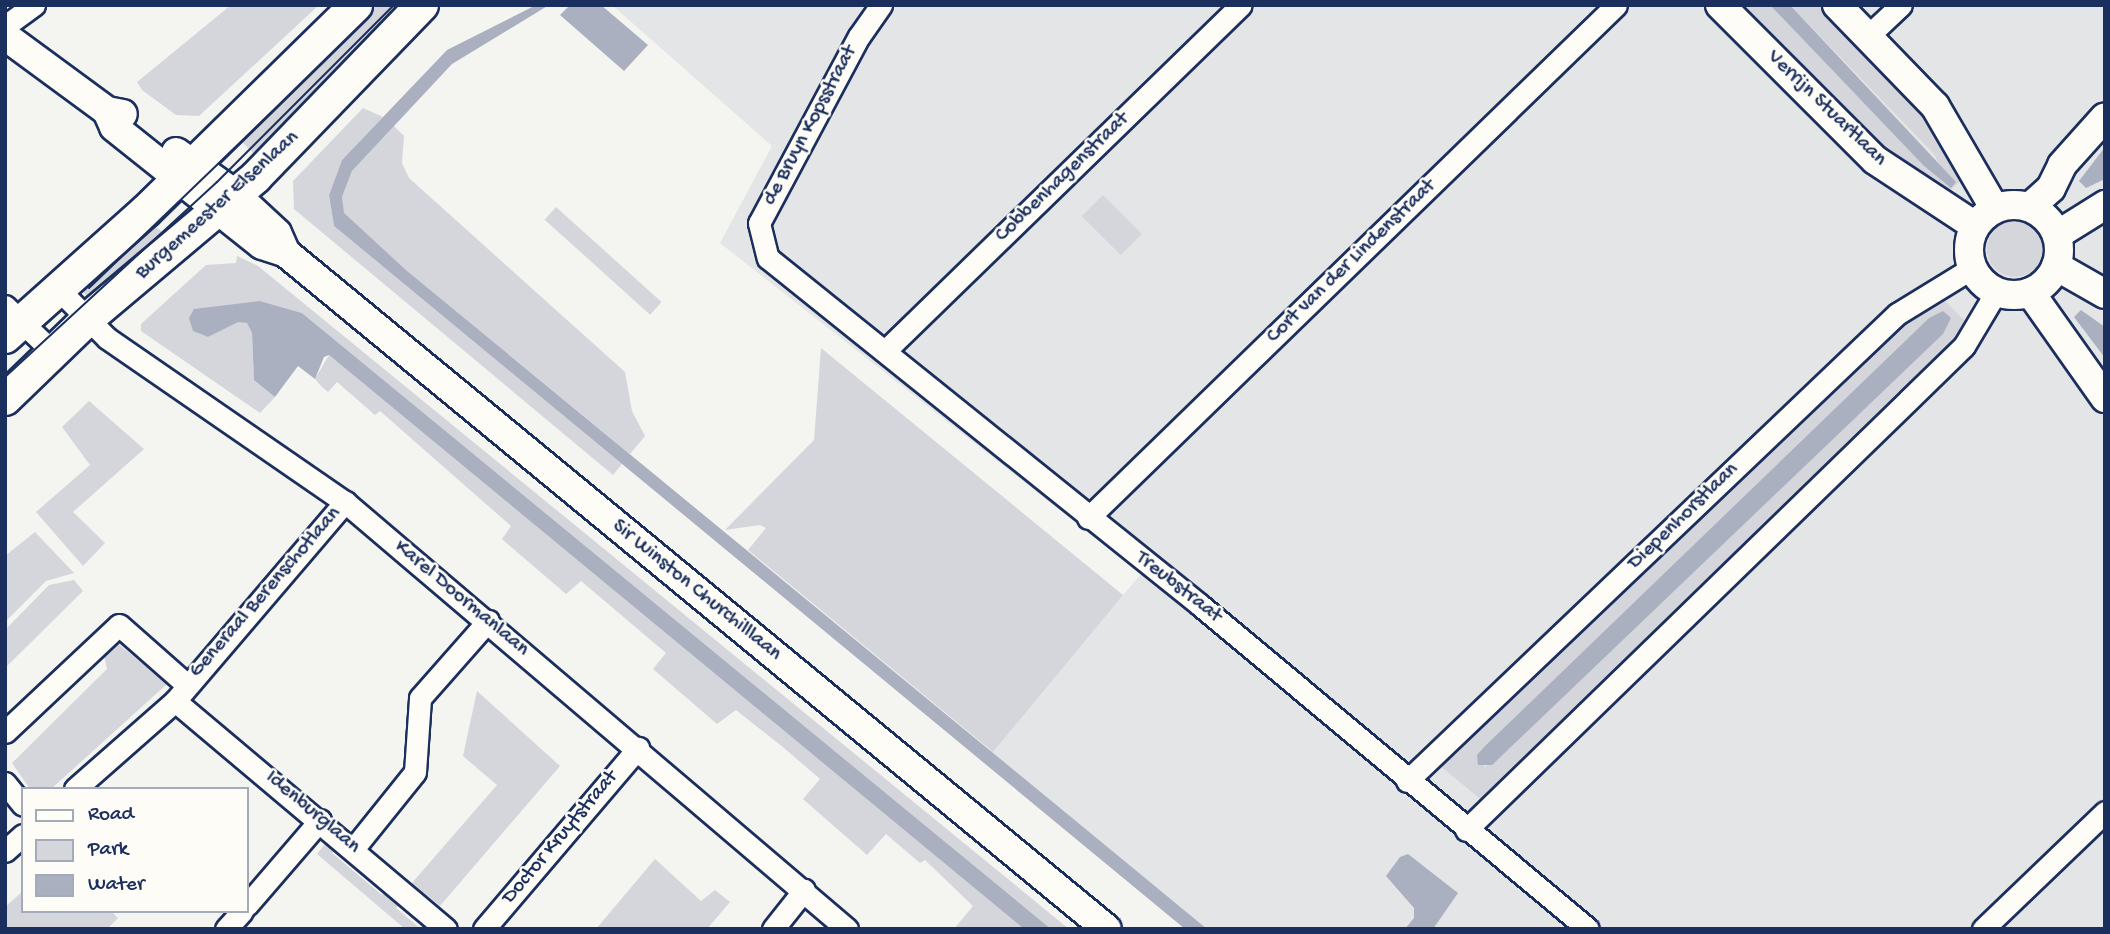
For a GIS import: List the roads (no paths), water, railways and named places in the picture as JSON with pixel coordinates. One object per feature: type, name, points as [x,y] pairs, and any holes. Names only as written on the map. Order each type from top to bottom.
[{"type":"main road","points":[[11,322],[59,290],[356,5]]},
{"type":"main road","name":"Burgemeester Elsenlaan","points":[[5,399],[55,354],[90,317],[227,201],[422,5]]},
{"type":"street","points":[[5,26],[34,5]]},
{"type":"street","name":"de Bruyn Kopsstraat","points":[[765,252],[759,223],[859,36],[881,5]]},
{"type":"street","name":"Cobbenhagenstraat","points":[[885,351],[1241,5]]},
{"type":"street","name":"Cort van der Lindenstraat","points":[[1088,518],[1616,5]]},
{"type":"street","name":"Verrijn Stuartlaan","points":[[1720,5],[1875,160],[1985,217]]},
{"type":"street","points":[[1837,5],[1935,106],[1985,217]]},
{"type":"street","points":[[1868,36],[1900,5]]},
{"type":"street","name":"Sir Winston Churchilllaan","points":[[5,36],[107,110],[114,127],[186,171],[277,233],[286,253],[1107,929]]},
{"type":"street","points":[[2030,207],[2051,188],[2062,164],[2105,117]]},
{"type":"street","points":[[2009,205],[2030,207],[2049,221],[2056,235],[2056,266],[2043,285],[2030,292],[1996,292],[1972,268],[1968,247],[1985,217],[2009,205]]},
{"type":"street","points":[[2056,235],[2105,205]]},
{"type":"street","name":"Treubstraat","points":[[765,252],[1088,518],[1303,690],[1407,781],[1588,929]]},
{"type":"street","points":[[2056,266],[2105,294]]},
{"type":"street","name":"Diepenhorstlaan","points":[[1407,781],[1897,314],[1972,268]]},
{"type":"street","name":"Karel Doormanlaan","points":[[59,290],[90,317],[107,338],[345,502],[638,748],[847,929]]},
{"type":"street","points":[[1466,830],[1964,346],[1996,292]]},
{"type":"street","points":[[2030,292],[2105,398]]},
{"type":"street","points":[[11,322],[55,354]]},
{"type":"street","name":"Generaal Berenschotlaan","points":[[77,787],[181,693],[345,502]]},
{"type":"street","points":[[354,848],[415,772],[420,698],[488,621]]},
{"type":"street","name":"Generaal Berenschotlaan","points":[[5,732],[119,625],[181,693]]},
{"type":"street","name":"Idenburglaan","points":[[181,693],[320,821],[446,929]]},
{"type":"street","name":"Doctor Kruytstraat","points":[[484,929],[638,748]]},
{"type":"street","points":[[5,783],[21,803]]},
{"type":"street","points":[[1983,929],[2105,812]]},
{"type":"street","points":[[248,904],[320,821]]},
{"type":"street","points":[[5,851],[21,837]]},
{"type":"street","points":[[773,929],[804,890]]},
{"type":"street","points":[[226,929],[240,913]]},
{"type":"water","points":[[536,5],[549,5],[452,64],[352,171],[342,197],[344,213],[406,270],[1207,929],[1185,929],[334,226],[329,195],[342,160],[447,50]]},
{"type":"water","points":[[570,5],[601,5],[648,45],[624,71],[560,15]]},
{"type":"water","points":[[1770,5],[1790,5],[1956,182],[1951,188],[1923,165]]},
{"type":"water","points":[[2105,147],[2105,179],[2086,188],[2079,181]]},
{"type":"water","points":[[260,301],[302,313],[1051,929],[1024,929],[329,355],[324,357],[315,379],[298,366],[275,397],[254,380],[252,333],[247,323],[238,322],[208,337],[193,331],[189,318],[194,309]]},
{"type":"water","points":[[2081,310],[2105,327],[2105,358],[2074,317]]},
{"type":"water","points":[[1943,311],[1951,318],[1943,334],[1492,765],[1478,765],[1477,755],[1484,747],[1929,318]]},
{"type":"water","points":[[1408,854],[1458,893],[1433,929],[1405,929],[1414,918],[1414,908],[1386,876],[1400,857]]},
{"type":"tram line","points":[[5,377],[217,182],[394,5]]},
{"type":"tram line","points":[[89,288],[273,111]]}]
